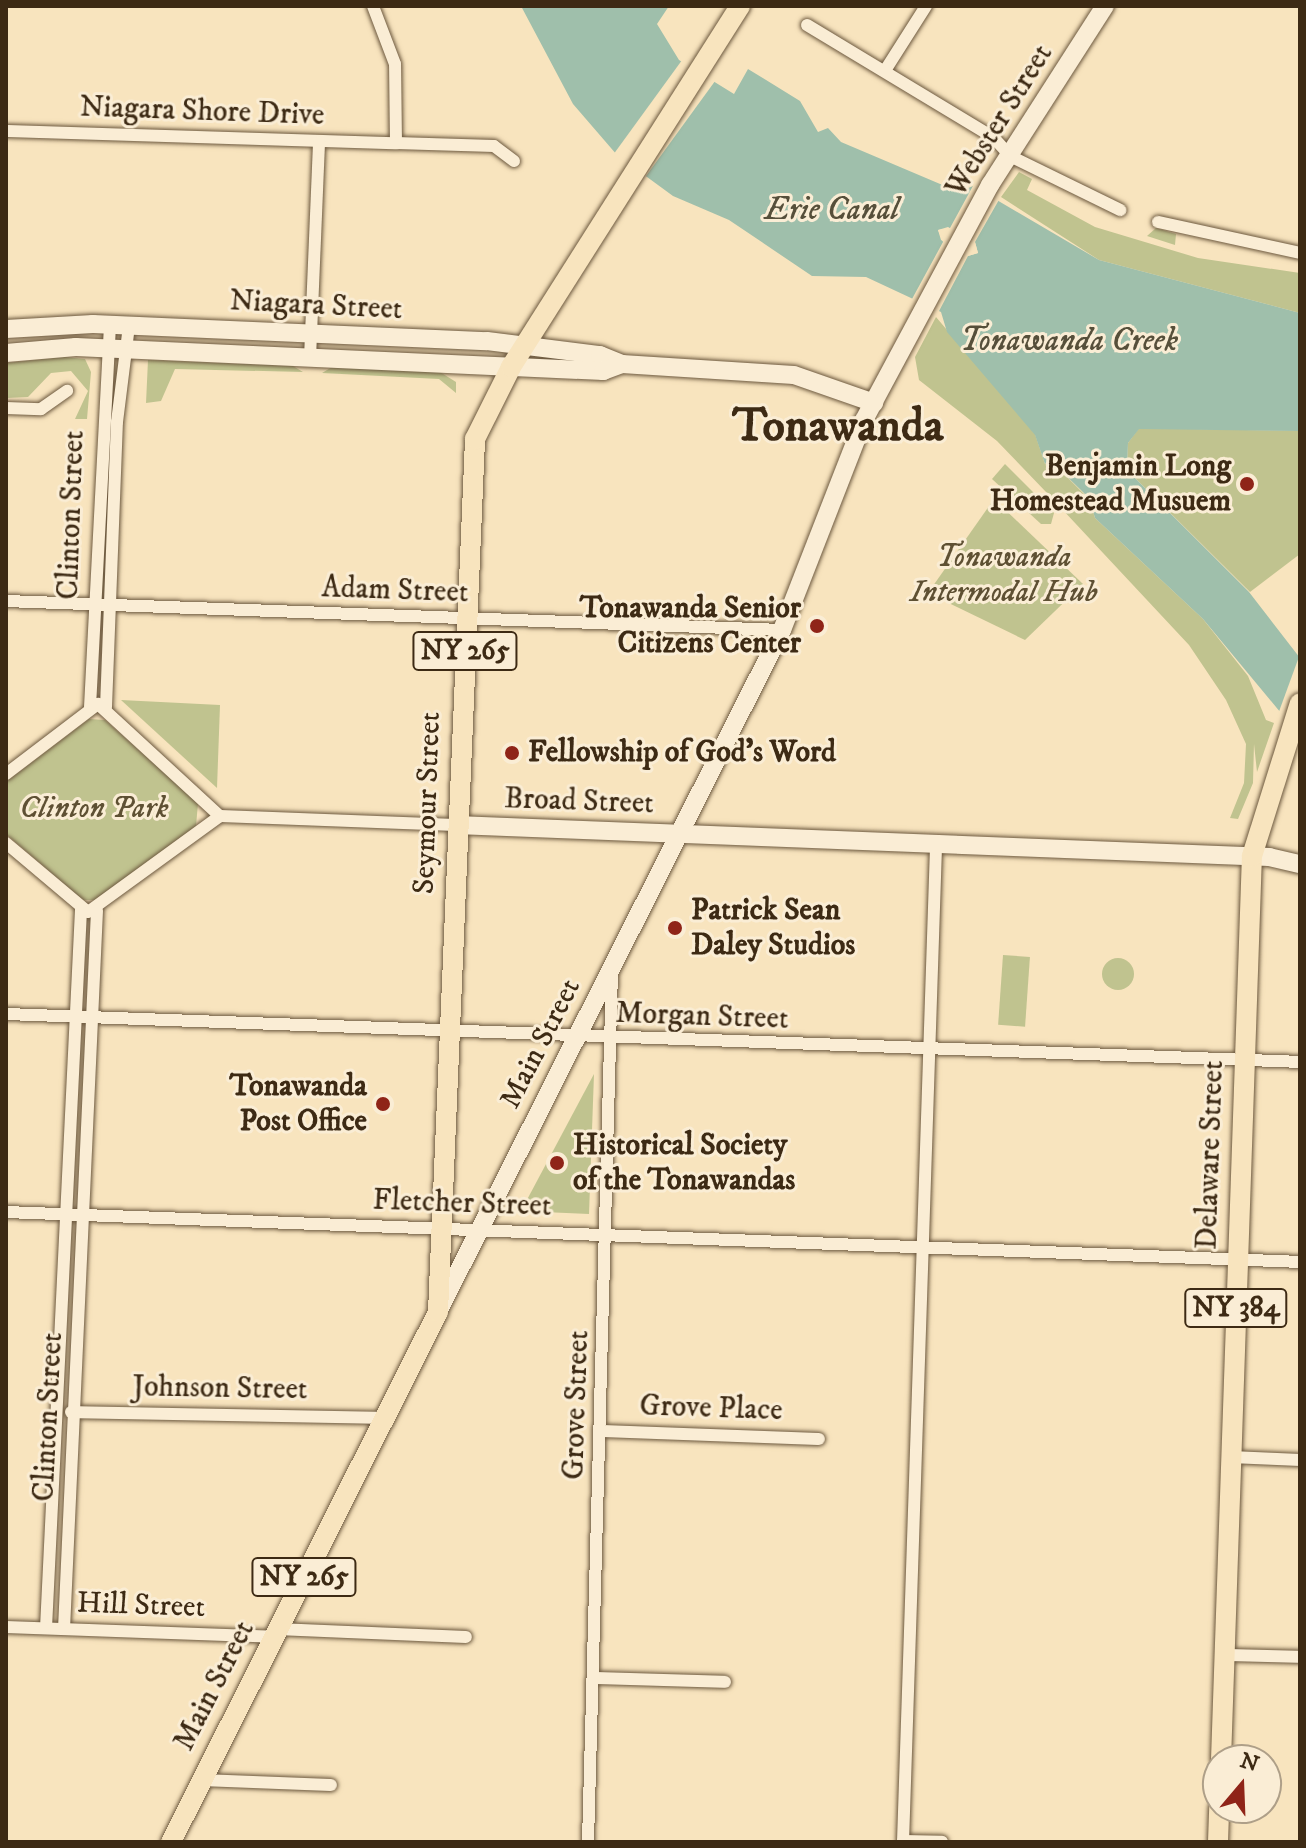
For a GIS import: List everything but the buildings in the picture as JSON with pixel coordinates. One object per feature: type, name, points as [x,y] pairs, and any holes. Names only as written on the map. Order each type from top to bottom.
[{"type":"main road","name":"Seymour Street","points":[[438,1312],[472,448],[511,367],[740,6]]},
{"type":"main road","name":"Delaware Street","points":[[1222,1744],[1252,856],[1300,703]]},
{"type":"main road","name":"Main Street","points":[[171,1842],[438,1312]]},
{"type":"street","points":[[373,6],[395,64],[396,143]]},
{"type":"street","points":[[886,69],[926,6]]},
{"type":"street","name":"Webster Street","points":[[946,266],[990,185],[1105,6]]},
{"type":"street","points":[[807,25],[886,69],[1010,156],[1120,210]]},
{"type":"street","name":"Niagara Shore Drive","points":[[6,131],[494,146],[514,161]]},
{"type":"street","points":[[310,358],[319,142]]},
{"type":"street","points":[[1158,222],[1300,253]]},
{"type":"street","name":"Main Street","points":[[438,1312],[782,630],[840,470],[946,266]]},
{"type":"street","name":"Niagara Street","points":[[6,329],[119,324],[525,347],[622,364],[794,375],[874,403]]},
{"type":"street","name":"Clinton Street","points":[[90,707],[108,349],[119,324]]},
{"type":"street","name":"Clinton Street","points":[[106,707],[109,604],[127,350],[119,324]]},
{"type":"street","name":"Niagara Street","points":[[6,353],[108,349],[603,371],[622,364]]},
{"type":"street","points":[[6,408],[41,409],[67,391]]},
{"type":"street","name":"Adam Street","points":[[6,601],[782,630]]},
{"type":"street","points":[[6,774],[90,707],[106,707],[220,816],[97,911],[81,909],[6,843]]},
{"type":"street","name":"Broad Street","points":[[220,816],[1252,856],[1300,864]]},
{"type":"street","points":[[936,845],[903,1841],[942,1842]]},
{"type":"street","name":"Clinton Street","points":[[46,1628],[81,909]]},
{"type":"street","name":"Clinton Street","points":[[64,1629],[95,1018],[97,911]]},
{"type":"street","name":"Grove Street","points":[[588,1842],[609,1236],[612,969]]},
{"type":"street","name":"Morgan Street","points":[[6,1014],[930,1053],[1300,1062]]},
{"type":"street","points":[[71,1115],[90,1116]]},
{"type":"street","name":"Fletcher Street","points":[[6,1212],[1300,1262]]},
{"type":"street","name":"Clinton Street","points":[[62,1310],[80,1310]]},
{"type":"street","name":"Johnson Street","points":[[57,1412],[383,1418]]},
{"type":"street","name":"Grove Place","points":[[602,1431],[819,1439]]},
{"type":"street","points":[[1231,1457],[1300,1460]]},
{"type":"street","name":"Clinton Street","points":[[51,1524],[70,1525]]},
{"type":"street","name":"Hill Street","points":[[6,1627],[466,1637]]},
{"type":"street","points":[[1225,1655],[1300,1657]]},
{"type":"street","points":[[594,1678],[725,1682]]},
{"type":"street","points":[[201,1780],[331,1785]]},
{"type":"green space","points":[[1019,172],[1032,179],[1027,190],[1095,227],[1198,258],[1300,273],[1300,313],[1099,260],[1001,197]]},
{"type":"green space","points":[[1156,228],[1176,234],[1175,245],[1147,236]]},
{"type":"green space","points":[[936,317],[1035,434],[1045,464],[1050,460],[1089,499],[1095,518],[1203,619],[1248,676],[1266,720],[1274,723],[1257,772],[1254,744],[1253,783],[1238,819],[1230,818],[1244,783],[1246,744],[1226,700],[1189,645],[1047,493],[997,441],[919,380],[915,357]]},
{"type":"green space","points":[[64,357],[85,359],[91,372],[87,419],[75,419],[88,391],[71,371],[51,373],[28,397],[6,398],[6,363]]},
{"type":"green space","points":[[148,360],[293,366],[303,372],[175,369],[161,401],[146,403]]},
{"type":"green space","points":[[332,367],[440,372],[456,382],[456,393],[439,379],[322,373]]},
{"type":"green space","points":[[1139,428],[1300,431],[1300,554],[1250,592],[1127,470],[1128,443]]},
{"type":"green space","points":[[1005,464],[1054,513],[1051,524],[1041,524],[992,479]]},
{"type":"green space","name":"Tonawanda Intermodal Hub","points":[[994,499],[1083,584],[1025,640],[928,593]]},
{"type":"green space","points":[[121,700],[220,705],[217,788]]},
{"type":"green space","name":"Clinton Park","points":[[89,719],[105,720],[198,803],[196,826],[97,900],[83,900],[6,834],[6,782]]},
{"type":"green space","points":[[1003,955],[1030,957],[1025,1027],[998,1025]]},
{"type":"green space","points":[[1118,958],[1129,963],[1134,974],[1129,985],[1118,990],[1107,985],[1102,974],[1107,963]]},
{"type":"green space","points":[[594,1074],[589,1214],[521,1211]]},
{"type":"water","points":[[521,6],[669,6],[657,24],[679,60],[734,94],[748,69],[800,101],[818,132],[828,128],[841,142],[959,192],[973,186],[1099,260],[1300,313],[1300,431],[1139,429],[1128,443],[1127,470],[1249,592],[1300,658],[1300,736],[1203,619],[1095,518],[1089,498],[1050,460],[1045,464],[1035,435],[947,332],[941,312],[866,277],[812,276],[729,220],[673,196],[617,155],[573,104]],"holes":[[[948,227],[975,242],[978,253],[968,256],[941,240],[938,230]]]},
{"type":"pier","points":[[685,56],[717,79],[644,179],[612,156]]},
{"type":"pier","points":[[974,184],[1000,198],[975,242],[978,253],[968,256],[938,313],[912,299],[943,242],[938,230],[950,228]]},
{"type":"pier","points":[[1300,654],[1300,740],[1277,717]]},
{"type":"place","name":"Benjamin Long Homestead Musuem","points":[[1247,484]]},
{"type":"place","name":"Tonawanda Senior Citizens Center","points":[[817,626]]},
{"type":"place","name":"Fellowship of God's Word","points":[[512,753]]},
{"type":"place","name":"Patrick Sean Daley Studios","points":[[675,928]]},
{"type":"place","name":"Tonawanda Post Office","points":[[383,1104]]},
{"type":"place","name":"Historical Society of the Tonawandas","points":[[557,1163]]},
{"type":"district","name":"Tonawanda","points":[[838,427]]},
{"type":"water label","name":"Erie Canal","points":[[832,210]]},
{"type":"water label","name":"Tonawanda Creek","points":[[1069,341]]}]
